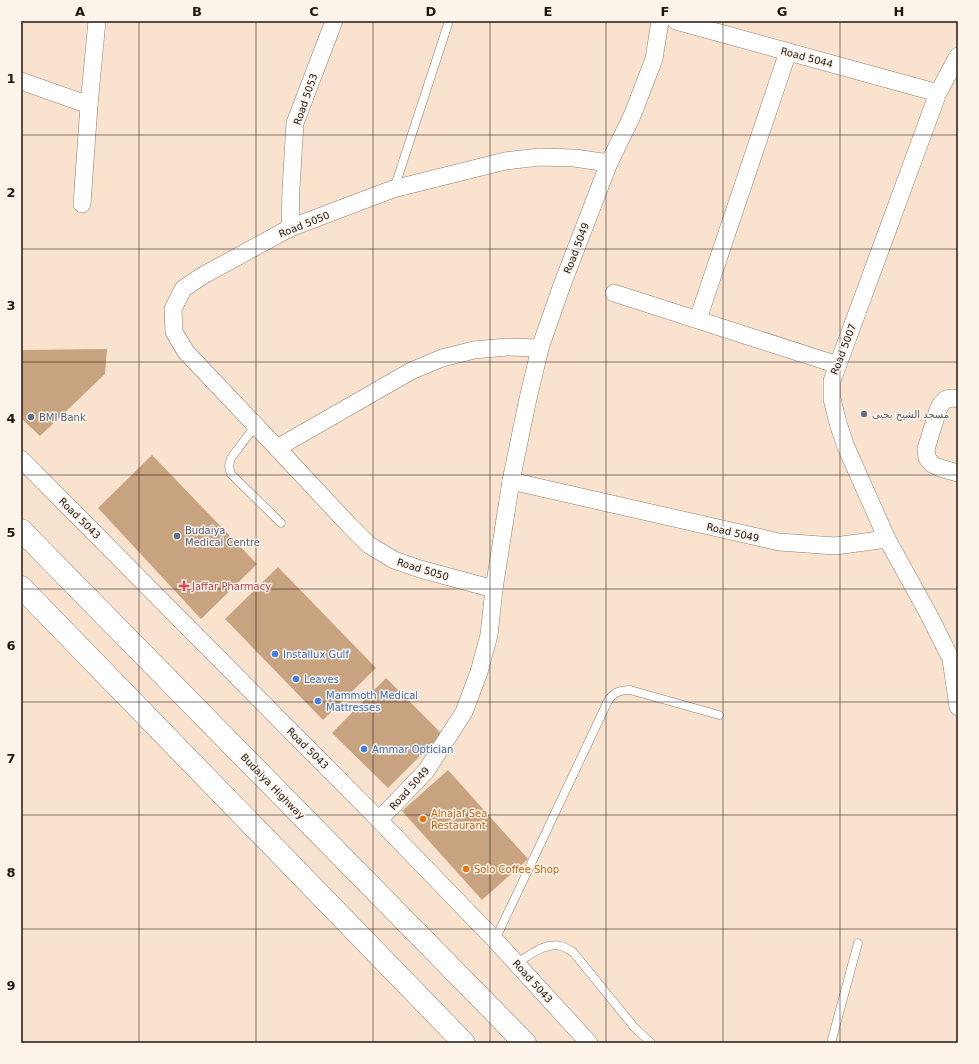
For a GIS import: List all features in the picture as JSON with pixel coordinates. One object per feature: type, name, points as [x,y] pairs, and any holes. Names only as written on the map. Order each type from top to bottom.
[{"type":"main road","name":"Budaiya Highway","points":[[21,530],[525,1043]]},
{"type":"main road","points":[[21,587],[464,1043]]},
{"type":"street","points":[[82,204],[97,21]]},
{"type":"street","name":"Road 5053","points":[[290,228],[295,123],[334,21]]},
{"type":"street","name":"Road 5049","points":[[379,820],[426,771],[464,712],[479,672],[489,635],[494,589],[512,481],[527,403],[540,348],[562,285],[609,163],[632,116],[654,59],[660,21]]},
{"type":"street","name":"Road 5044","points":[[676,21],[938,93]]},
{"type":"street","points":[[698,319],[788,52]]},
{"type":"street","name":"Road 5007","points":[[958,56],[938,93],[832,380],[832,398],[846,447],[887,539],[929,615],[951,659],[958,707]]},
{"type":"street","points":[[21,81],[89,105]]},
{"type":"street","name":"Road 5050","points":[[494,589],[420,569],[394,560],[369,545],[186,352],[174,332],[173,309],[183,289],[189,284],[290,228],[393,190],[505,161],[540,157],[574,158],[609,163]]},
{"type":"street","points":[[614,293],[838,365]]},
{"type":"street","points":[[277,448],[411,371],[442,358],[474,350],[507,347],[540,348]]},
{"type":"street","points":[[958,399],[953,398],[946,400],[941,404],[926,449],[927,458],[932,464],[958,473]]},
{"type":"street","name":"Road 5043","points":[[21,459],[496,940],[589,1043]]},
{"type":"street","name":"Road 5049","points":[[512,481],[779,542],[835,546],[887,539]]},
{"type":"lane","points":[[393,190],[449,21]]},
{"type":"lane","points":[[256,425],[231,458],[228,466],[231,474],[281,523]]},
{"type":"lane","points":[[496,940],[610,698],[619,691],[630,690],[720,715]]},
{"type":"lane","points":[[831,1043],[858,943]]},
{"type":"lane","points":[[517,964],[535,951],[548,946],[561,946],[573,952],[634,1027],[651,1043]]},
{"type":"building","points":[[107,349],[105,374],[40,436],[21,418],[21,350]]},
{"type":"building","name":"Budaiya Medical Centre","points":[[152,455],[257,564],[201,619],[98,508]]},
{"type":"building","points":[[278,567],[376,668],[323,720],[225,619]]},
{"type":"building","points":[[386,678],[442,734],[388,788],[332,733]]},
{"type":"building","points":[[448,770],[528,859],[482,900],[402,811]]},
{"type":"place","name":"مسجد الشيخ يحيى","points":[[864,414]]},
{"type":"place","name":"BMI Bank","points":[[31,417]]},
{"type":"place","name":"Budaiya Medical Centre","points":[[177,536]]},
{"type":"place","name":"Jaffar Pharmacy","points":[[184,586]]},
{"type":"place","name":"Installux Gulf","points":[[275,654]]},
{"type":"place","name":"Leaves","points":[[296,679]]},
{"type":"place","name":"Mammoth Medical Mattresses","points":[[318,701]]},
{"type":"place","name":"Ammar Optician","points":[[364,749]]},
{"type":"place","name":"Alnajaf Sea Restaurant","points":[[423,819]]},
{"type":"place","name":"Solo Coffee Shop","points":[[466,869]]}]
